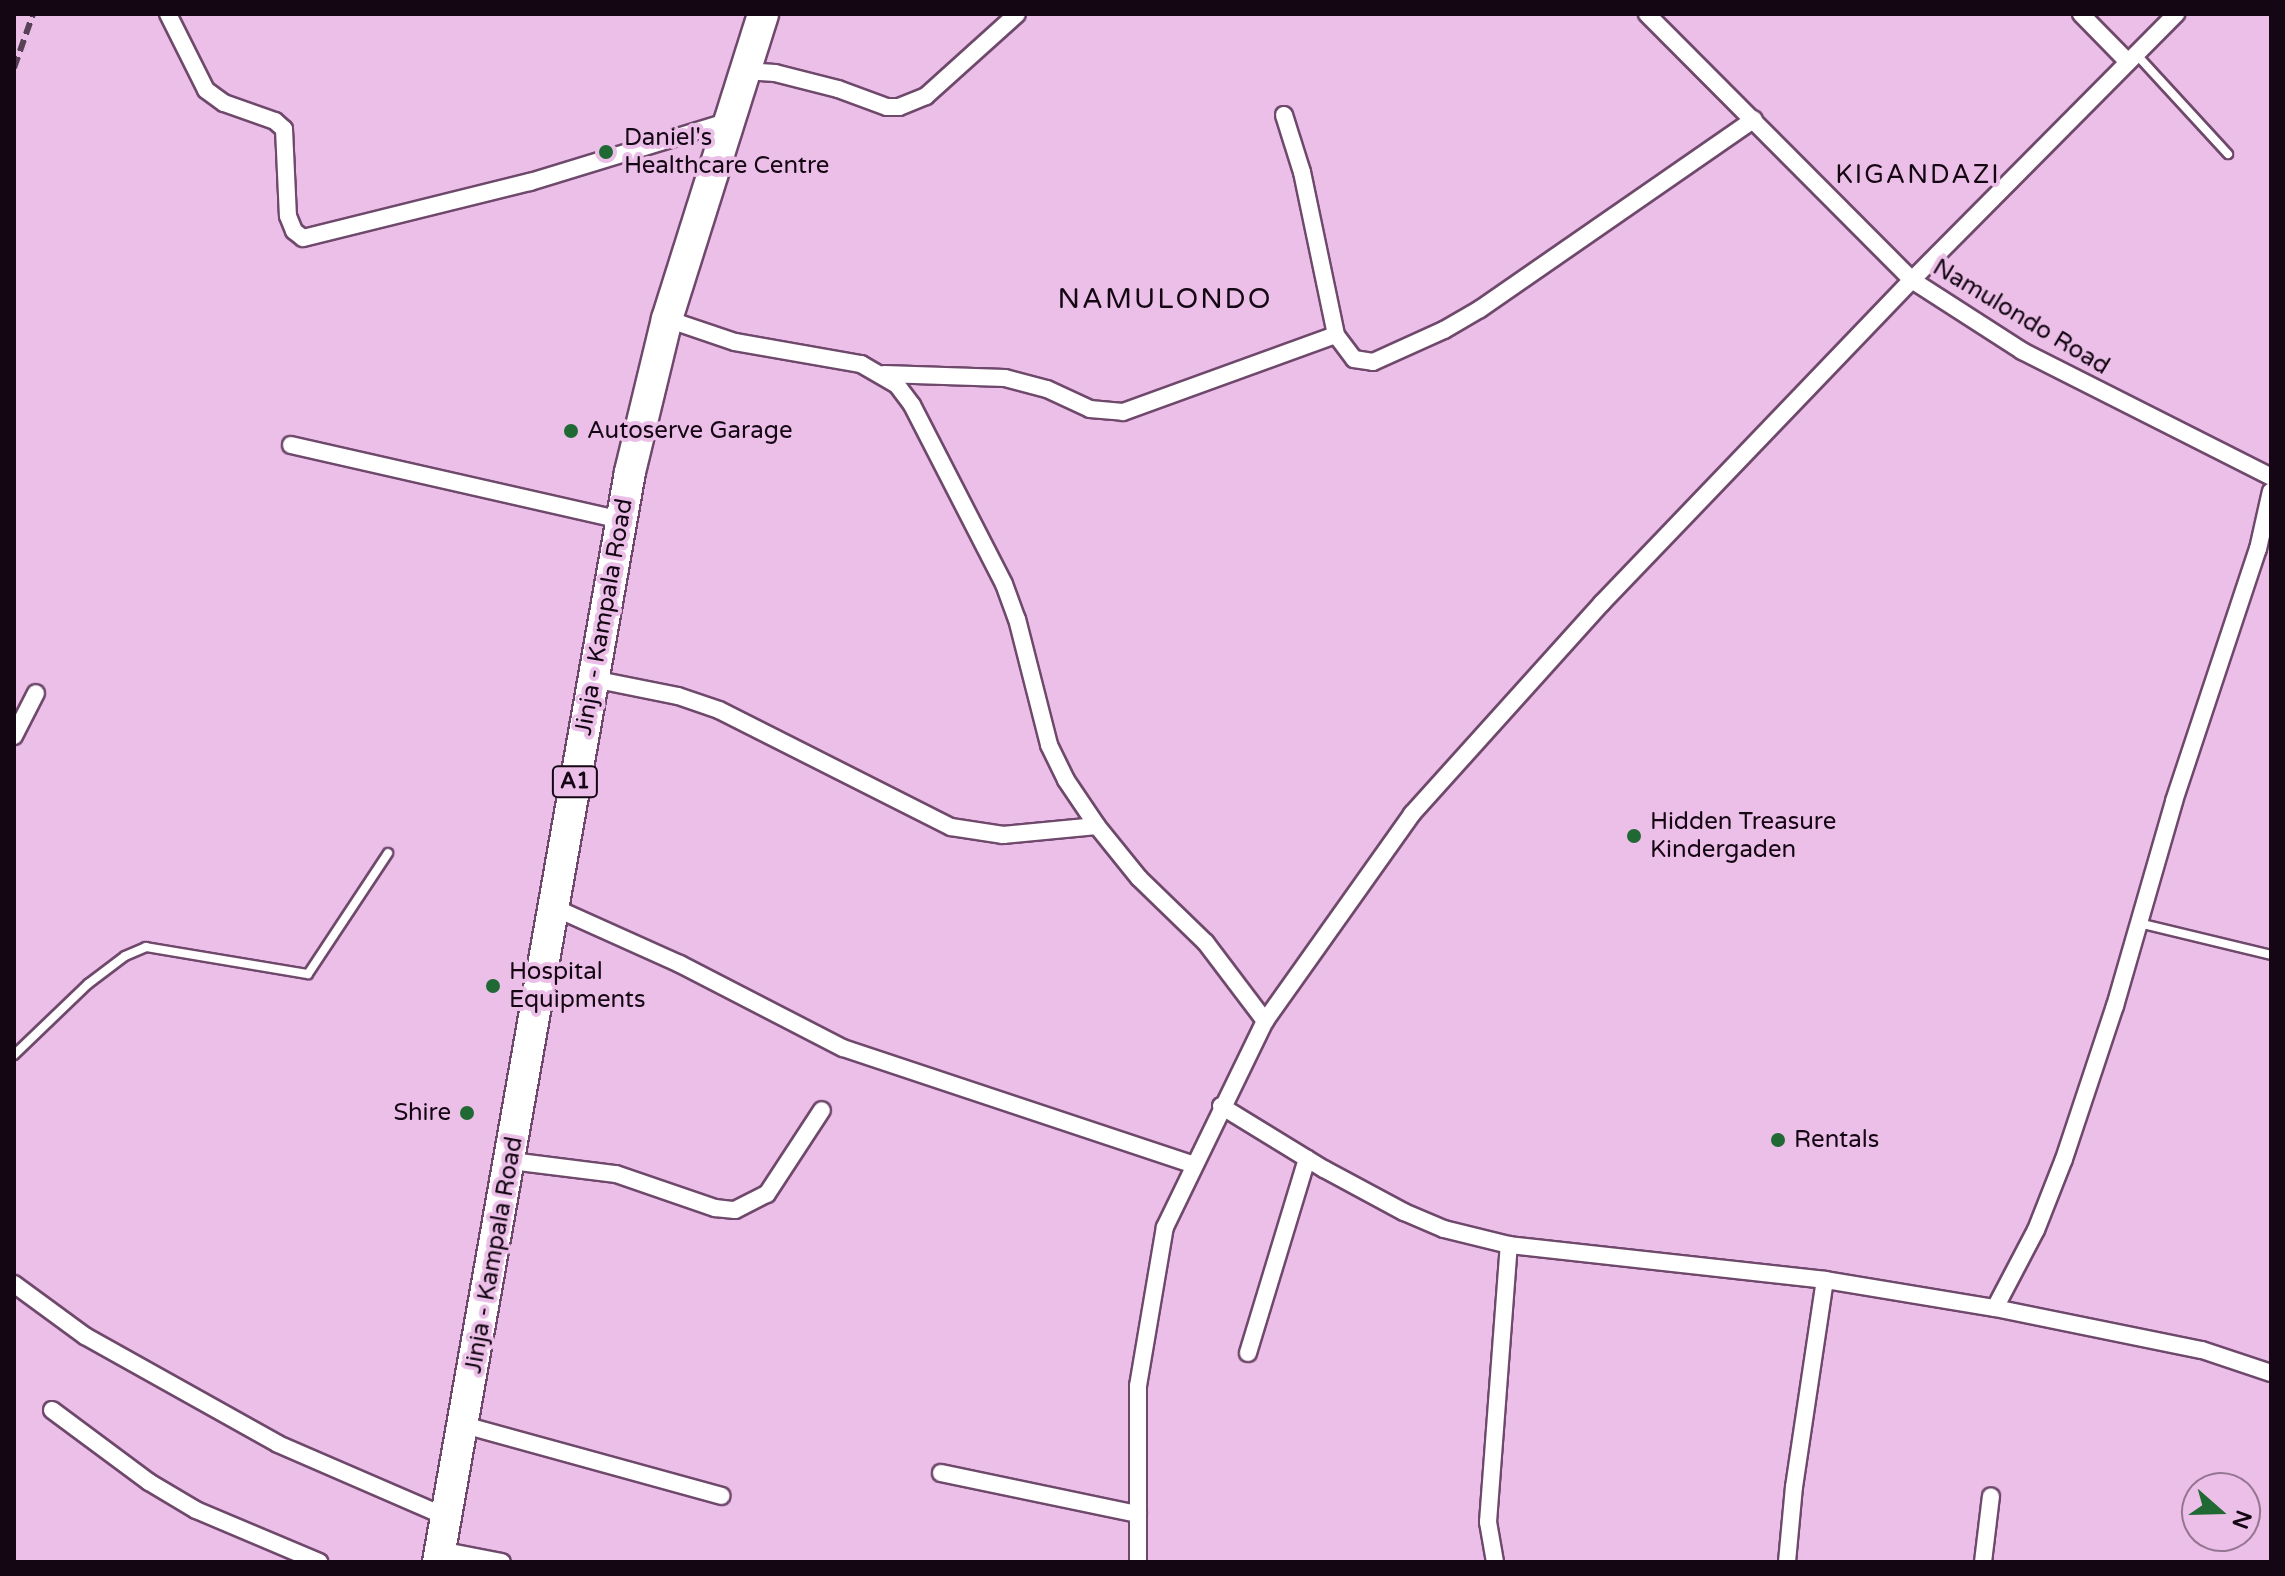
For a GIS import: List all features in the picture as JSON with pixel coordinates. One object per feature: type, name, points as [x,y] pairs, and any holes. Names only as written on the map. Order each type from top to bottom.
[{"type":"highway","name":"Jinja - Kampala Road","points":[[439,1556],[622,520],[667,319],[763,14]]},
{"type":"street","points":[[168,14],[206,90],[224,103],[275,121],[284,129],[288,216],[294,231],[303,238],[530,182],[729,121]]},
{"type":"street","points":[[745,71],[775,73],[838,89],[887,107],[899,107],[926,96],[1017,14]]},
{"type":"street","name":"Namulondo Road","points":[[1647,14],[1912,280],[2022,351],[2271,477]]},
{"type":"street","points":[[2081,14],[2131,58]]},
{"type":"street","points":[[1138,1562],[1138,1386],[1165,1227],[1221,1106],[1265,1021],[1412,814],[1602,603],[1912,280],[2176,14]]},
{"type":"street","points":[[1284,115],[1302,172],[1336,335],[1354,359],[1373,362],[1444,330],[1754,119]]},
{"type":"street","points":[[667,319],[735,342],[832,356],[884,374],[1005,378],[1047,389],[1090,409],[1123,412],[1232,370],[1336,335]]},
{"type":"street","points":[[884,374],[912,405],[1004,584],[1017,619],[1049,745],[1066,780],[1097,826],[1139,878],[1206,943],[1265,1021]]},
{"type":"street","points":[[291,445],[622,520]]},
{"type":"street","points":[[1995,1308],[2036,1230],[2064,1159],[2258,549],[2271,491]]},
{"type":"street","points":[[593,679],[678,696],[719,710],[951,827],[973,833],[1003,835],[1097,826]]},
{"type":"street","points":[[14,736],[36,693]]},
{"type":"street","points":[[553,907],[680,964],[843,1048],[1194,1165]]},
{"type":"street","points":[[1221,1106],[1307,1159],[1404,1212],[1444,1229],[1509,1245],[1825,1280],[1995,1308],[2202,1350],[2271,1373]]},
{"type":"street","points":[[511,1161],[616,1174],[715,1208],[735,1210],[767,1194],[822,1110]]},
{"type":"street","points":[[1248,1353],[1307,1159]]},
{"type":"street","points":[[1495,1562],[1488,1522],[1509,1245]]},
{"type":"street","points":[[1787,1562],[1794,1487],[1825,1280]]},
{"type":"street","points":[[14,1284],[85,1336],[278,1444],[447,1517]]},
{"type":"street","points":[[52,1410],[149,1482],[196,1510],[319,1562]]},
{"type":"street","points":[[464,1425],[721,1496]]},
{"type":"street","points":[[941,1473],[1138,1514]]},
{"type":"street","points":[[1983,1562],[1991,1496]]},
{"type":"street","points":[[439,1556],[502,1562]]},
{"type":"lane","points":[[2131,58],[2228,154]]},
{"type":"lane","points":[[14,1055],[88,984],[125,956],[146,947],[308,974],[388,853]]},
{"type":"lane","points":[[2138,922],[2271,955]]},
{"type":"railway","points":[[14,68],[33,14]]},
{"type":"place","name":"Daniel's Healthcare Centre","points":[[606,152]]},
{"type":"place","name":"Autoserve Garage","points":[[571,431]]},
{"type":"place","name":"Hidden Treasure Kindergaden","points":[[1634,836]]},
{"type":"place","name":"Hospital Equipments","points":[[493,986]]},
{"type":"place","name":"Shire","points":[[467,1113]]},
{"type":"place","name":"Rentals","points":[[1778,1140]]},
{"type":"district","name":"KIGANDAZI","points":[[1918,175]]},
{"type":"district","name":"NAMULONDO","points":[[1165,299]]}]
